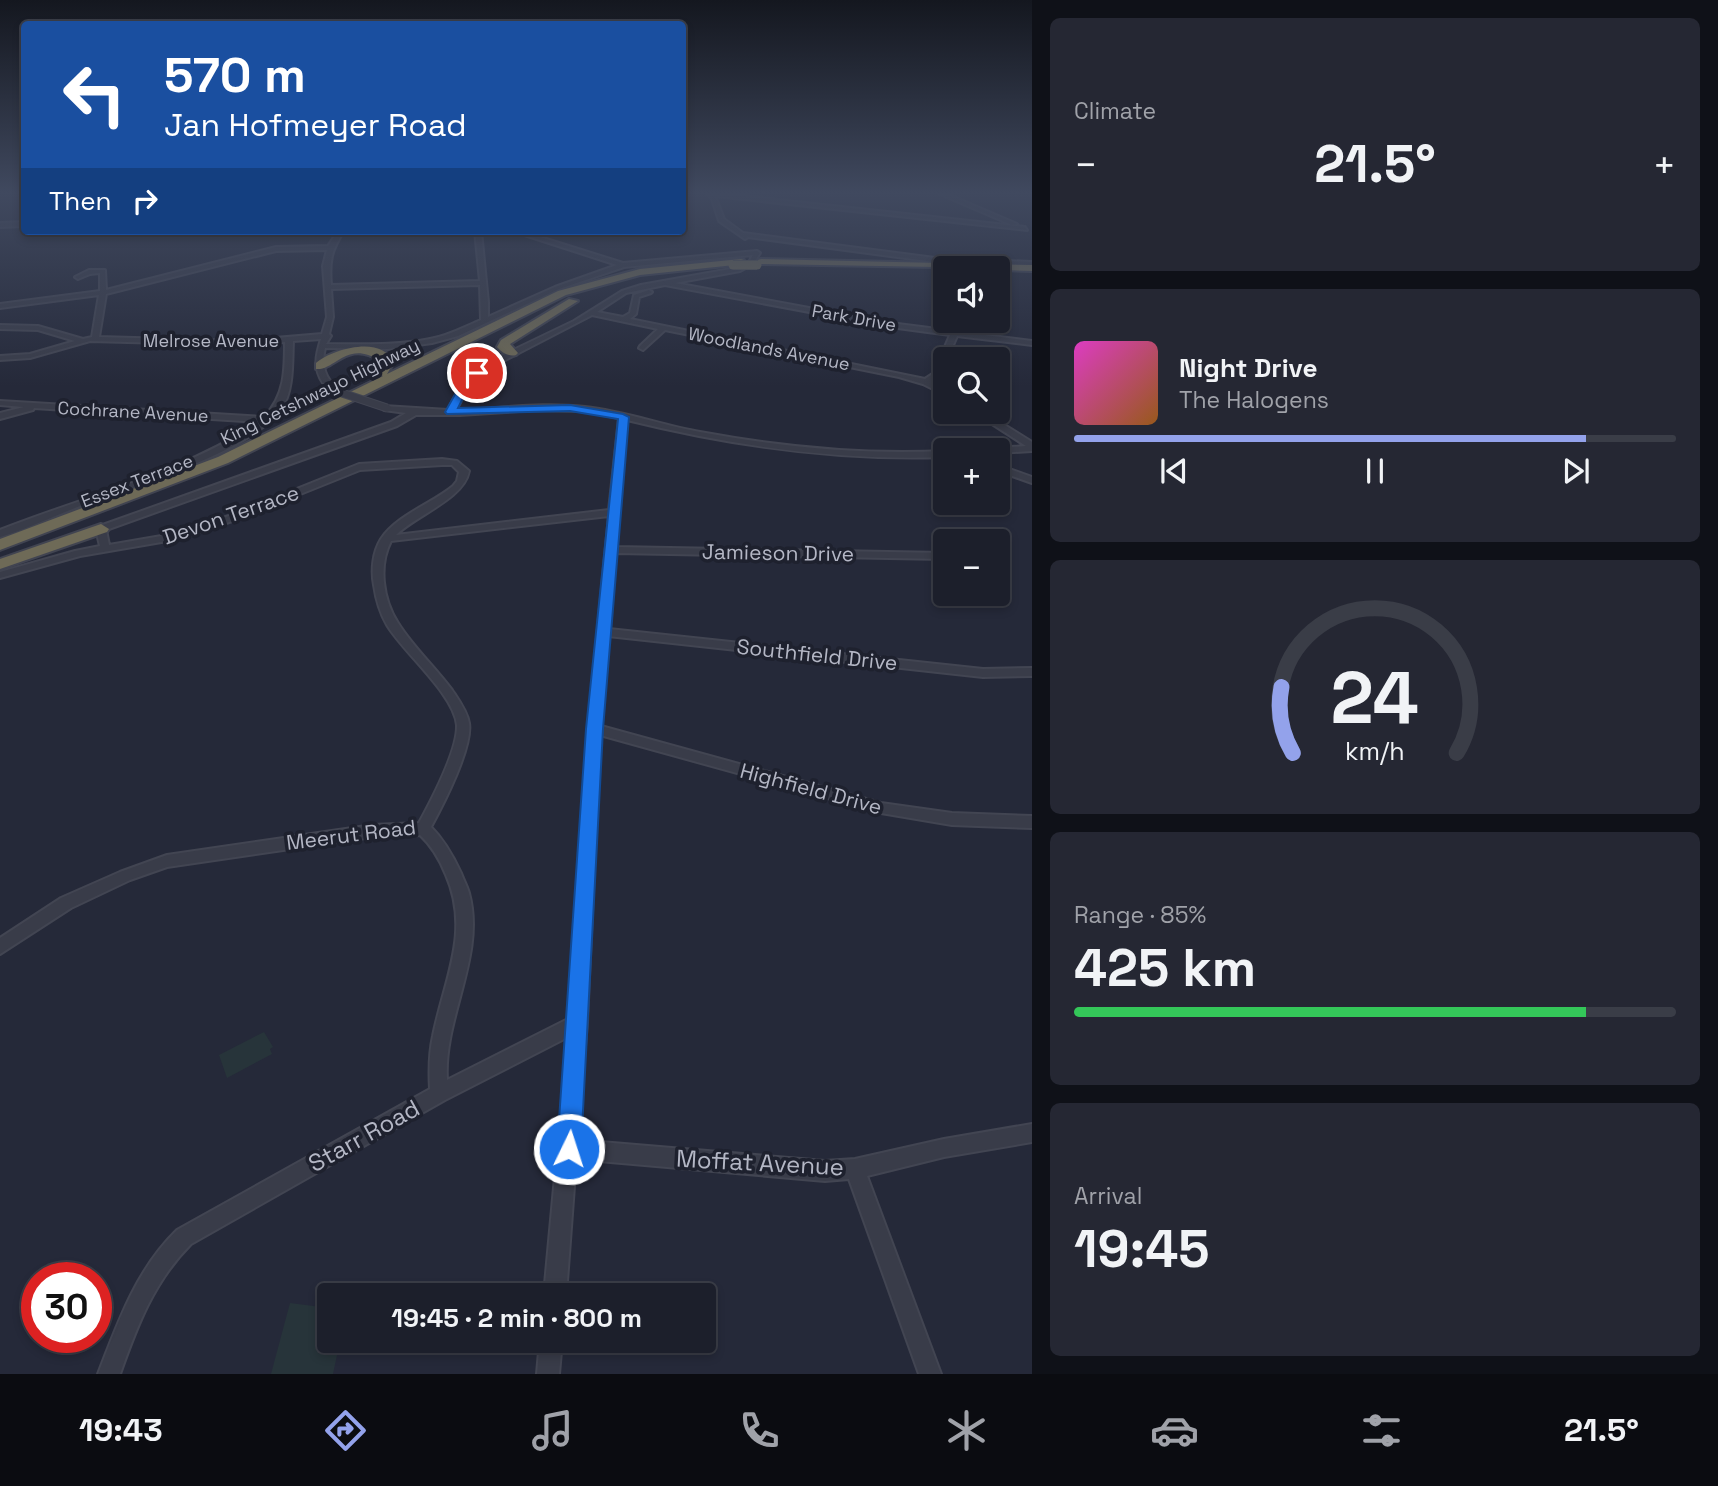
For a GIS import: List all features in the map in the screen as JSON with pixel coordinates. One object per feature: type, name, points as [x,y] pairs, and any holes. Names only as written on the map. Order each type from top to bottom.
[{"type":"highway","points":[[813,262],[850,258]]},
{"type":"highway","name":"King Cetshwayo Highway","points":[[758,260],[933,270]]},
{"type":"highway","name":"King Cetshwayo Highway","points":[[0,558],[223,472],[565,297],[626,278],[758,260],[1032,269]]},
{"type":"highway","points":[[512,353],[503,347],[505,342],[578,298],[646,278],[731,264]]},
{"type":"highway","name":"King Cetshwayo Highway","points":[[0,545],[194,472],[265,440],[543,301],[598,281],[662,268],[731,264]]},
{"type":"highway","points":[[546,293],[615,275],[662,268]]},
{"type":"highway","points":[[1010,271],[1032,269]]},
{"type":"highway","points":[[194,472],[455,334]]},
{"type":"highway","points":[[322,348],[367,351],[384,356],[387,364],[382,373]]},
{"type":"highway","points":[[320,366],[331,357],[352,351]]},
{"type":"highway","points":[[0,564],[101,529]]},
{"type":"street","points":[[0,306],[103,293],[238,258]]},
{"type":"street","points":[[328,258],[327,337],[322,348],[320,366],[326,381],[342,393],[390,409],[451,412],[570,408],[700,435],[780,448],[885,455],[933,454]]},
{"type":"street","points":[[481,258],[484,319]]},
{"type":"street","points":[[601,258],[623,265]]},
{"type":"street","points":[[925,258],[1032,269]]},
{"type":"street","points":[[322,348],[396,347],[432,341],[455,334],[546,293],[623,265],[758,260]]},
{"type":"street","points":[[451,412],[461,391],[477,373],[628,290],[738,270],[758,260]]},
{"type":"street","points":[[78,277],[89,272],[103,271],[103,293],[95,339]]},
{"type":"street","points":[[329,287],[483,283]]},
{"type":"street","name":"Park Drive","points":[[678,283],[954,334],[1032,343]]},
{"type":"street","points":[[624,320],[633,314],[637,296],[653,291]]},
{"type":"street","name":"Woodlands Avenue","points":[[590,313],[882,371],[933,386]]},
{"type":"street","name":"Melrose Avenue","points":[[0,327],[38,328],[81,340],[224,343],[327,337]]},
{"type":"street","points":[[643,348],[663,328]]},
{"type":"street","points":[[926,382],[937,374],[954,334]]},
{"type":"street","points":[[0,358],[30,356],[81,340]]},
{"type":"street","name":"Essex Terrace","points":[[0,534],[177,468],[234,440],[266,420],[278,410],[282,400],[289,340]]},
{"type":"street","name":"Cochrane Avenue","points":[[0,403],[266,420]]},
{"type":"street","points":[[0,416],[35,406]]},
{"type":"street","points":[[372,432],[388,420],[390,409]]},
{"type":"street","points":[[105,548],[101,529],[394,424],[414,412]]},
{"type":"street","points":[[372,432],[451,412]]},
{"type":"street","points":[[556,1283],[578,1023],[594,729],[623,417]]},
{"type":"street","points":[[996,424],[1032,447]]},
{"type":"street","points":[[1010,449],[1032,447]]},
{"type":"street","points":[[378,465],[449,462],[459,465],[464,471],[463,480],[454,490],[386,539]]},
{"type":"street","name":"Devon Terrace","points":[[0,575],[105,548],[175,537],[235,517],[353,469],[378,465]]},
{"type":"street","points":[[1010,472],[1032,480]]},
{"type":"street","points":[[386,539],[614,513]]},
{"type":"street","name":"Meerut Road","points":[[0,947],[74,899],[167,861],[373,831],[423,829],[460,744],[463,721],[455,705],[393,625],[383,605],[376,560],[386,539]]},
{"type":"street","name":"Jamieson Drive","points":[[612,550],[933,556]]},
{"type":"street","name":"Southfield Drive","points":[[602,632],[970,672],[1032,672]]},
{"type":"street","name":"Highfield Drive","points":[[594,729],[881,808],[952,819],[1032,822]]},
{"type":"street","points":[[423,829],[435,840],[454,871],[466,919],[459,970],[436,1061],[439,1094]]},
{"type":"street","name":"Starr Road","points":[[109,1374],[133,1312],[159,1264],[175,1245],[195,1229],[439,1094],[578,1023]]},
{"type":"street","name":"Moffat Avenue","points":[[569,1149],[825,1171],[855,1169],[931,1151],[1032,1133]]},
{"type":"street","points":[[855,1169],[930,1374]]},
{"type":"street","points":[[548,1374],[550,1353]]},
{"type":"shaded area","points":[[264,1032],[273,1047],[270,1049],[272,1054],[227,1078],[219,1055]]},
{"type":"shaded area","points":[[290,1303],[317,1306],[317,1353],[337,1353],[333,1374],[271,1374]]},
{"type":"route","points":[[477,373],[461,391],[451,412],[570,408],[623,417],[594,729],[569,1149]]}]
